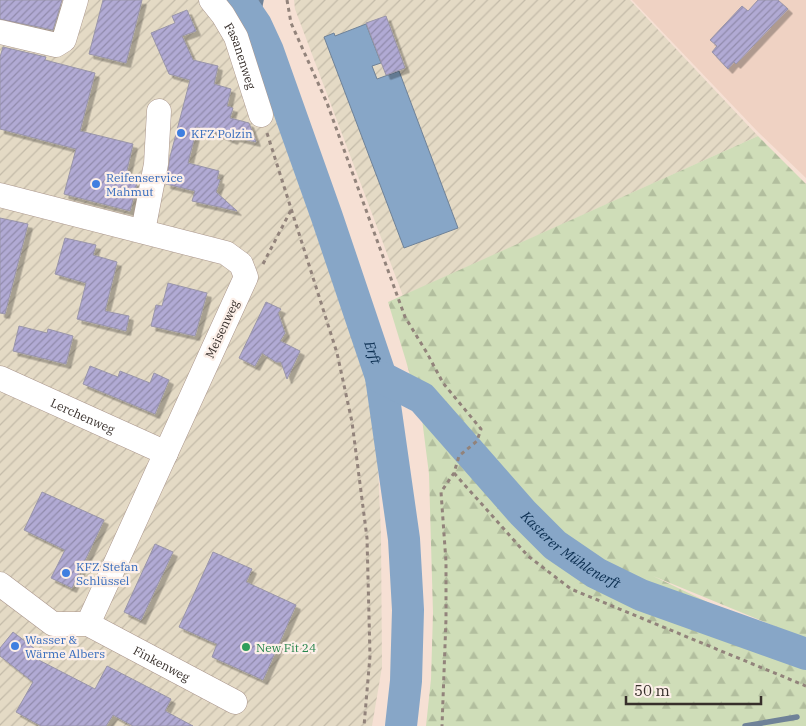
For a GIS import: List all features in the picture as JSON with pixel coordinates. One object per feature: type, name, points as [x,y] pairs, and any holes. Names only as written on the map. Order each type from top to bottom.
[{"type":"street","points":[[0,32],[56,45],[61,43],[64,40],[76,0]]},
{"type":"street","name":"Fasanenweg","points":[[211,0],[223,15],[236,38],[261,115]]},
{"type":"street","points":[[143,231],[156,164],[159,111]]},
{"type":"street","points":[[0,195],[226,253],[241,264],[246,277]]},
{"type":"street","name":"Meisenweg","points":[[88,624],[246,277]]},
{"type":"street","name":"Lerchenweg","points":[[0,378],[166,453]]},
{"type":"street","points":[[0,584],[53,624],[88,624]]},
{"type":"street","name":"Finkenweg","points":[[88,624],[235,702]]},
{"type":"path","points":[[288,0],[291,23],[327,103],[405,317],[443,383],[481,429],[477,441],[459,456],[454,473],[441,492],[446,562],[446,638],[442,726]]},
{"type":"path","points":[[261,115],[336,354],[352,422],[367,538],[370,656],[364,726]]},
{"type":"path","points":[[246,277],[265,263],[291,209]]},
{"type":"path","points":[[454,473],[528,556],[571,589],[806,686]]},
{"type":"shaded area","points":[[0,0],[226,0],[249,32],[318,215],[372,399],[381,535],[382,667],[372,726],[0,726]]},
{"type":"shaded area","points":[[294,0],[630,0],[758,136],[403,296],[295,9]]},
{"type":"shaded area","points":[[632,0],[806,0],[806,178],[758,132]]},
{"type":"green space","points":[[758,136],[806,184],[806,639],[653,576],[806,649],[806,726],[426,726],[431,679],[433,613],[429,474],[422,419],[388,302]]},
{"type":"water","points":[[366,24],[381,63],[372,66],[377,79],[399,71],[458,228],[404,248],[324,37],[334,33],[335,36]]},
{"type":"building","points":[[0,0],[62,0],[53,30],[0,19]]},
{"type":"building","points":[[103,0],[142,0],[126,63],[89,54]]},
{"type":"building","points":[[758,0],[778,0],[788,9],[736,64],[734,62],[728,69],[712,52],[717,46],[710,40],[742,6],[748,11]]},
{"type":"building","points":[[187,10],[196,31],[182,36],[193,60],[218,66],[214,84],[231,89],[227,106],[233,108],[230,118],[249,123],[256,142],[235,137],[233,140],[197,127],[188,163],[219,171],[217,179],[220,180],[216,192],[237,211],[192,201],[195,191],[166,184],[170,157],[190,80],[169,74],[151,33],[175,23],[172,16]]},
{"type":"building","points":[[386,16],[405,68],[386,75],[366,23]]},
{"type":"building","points":[[3,47],[46,57],[45,60],[95,73],[80,131],[133,144],[125,179],[137,183],[130,211],[64,194],[76,149],[0,129],[0,57]]},
{"type":"building","points":[[0,218],[28,224],[5,314],[0,313]]},
{"type":"building","points":[[65,238],[96,245],[93,255],[117,262],[105,311],[129,316],[126,331],[77,319],[86,283],[55,274]]},
{"type":"building","points":[[168,283],[207,293],[195,336],[151,326],[156,305],[162,306]]},
{"type":"building","points":[[266,302],[281,309],[278,313],[285,333],[280,341],[300,351],[287,379],[281,362],[276,362],[262,353],[255,366],[239,358]]},
{"type":"building","points":[[19,326],[47,333],[48,329],[73,336],[66,364],[13,351]]},
{"type":"building","points":[[90,366],[118,377],[120,371],[150,383],[154,373],[169,380],[155,414],[83,384]]},
{"type":"building","points":[[42,492],[104,520],[72,588],[51,578],[65,550],[24,530]]},
{"type":"building","points":[[155,544],[173,552],[141,620],[124,612]]},
{"type":"building","points":[[213,552],[252,569],[246,582],[296,605],[263,680],[212,657],[217,644],[179,627]]},
{"type":"building","points":[[13,632],[34,648],[29,655],[95,689],[107,666],[171,699],[165,711],[193,726],[133,726],[113,715],[106,726],[41,726],[16,712],[33,682],[0,656],[0,648]]},
{"type":"waterway","name":"Erft","points":[[239,0],[256,25],[268,51],[381,377],[404,539],[408,610],[406,681],[401,726]]},
{"type":"waterway","points":[[256,25],[261,0]]},
{"type":"waterway","name":"Kasterer Mühlenerft","points":[[381,377],[422,398],[523,513],[555,545],[596,573],[641,595],[806,654]]},
{"type":"waterway","points":[[745,726],[797,717]]},
{"type":"place","name":"KFZ Polzin","points":[[181,133]]},
{"type":"place","name":"Reifenservice Mahmut","points":[[96,184]]},
{"type":"place","name":"KFZ Stefan Schlüssel","points":[[66,573]]},
{"type":"place","name":"Wasser & Wärme Albers","points":[[15,646]]},
{"type":"place","name":"New Fit 24","points":[[246,647]]}]
